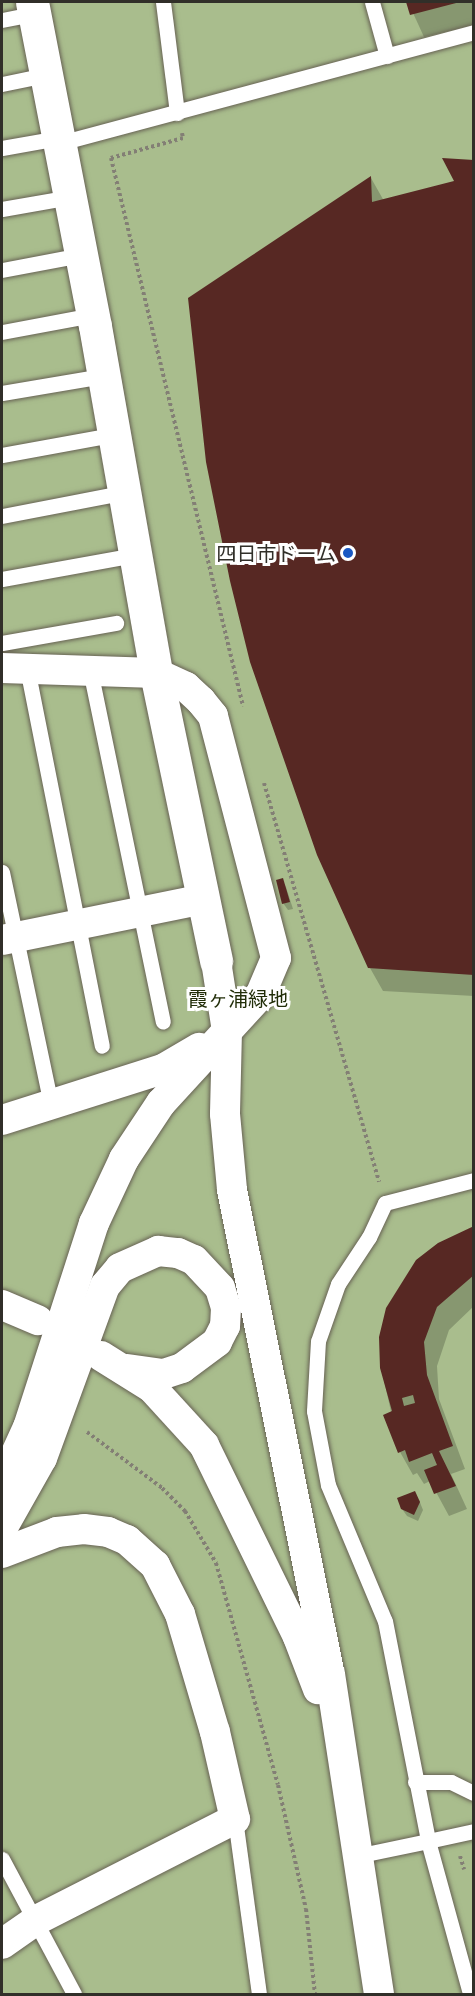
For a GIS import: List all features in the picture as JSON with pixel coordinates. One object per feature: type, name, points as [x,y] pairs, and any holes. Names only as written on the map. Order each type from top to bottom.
[{"type":"street","points":[[33,8],[93,315],[122,494],[156,673],[216,961],[227,1031],[225,1114],[232,1190],[318,1617],[361,1855],[379,1995]]},
{"type":"street","points":[[2,1484],[28,1427],[94,1223],[124,1159],[161,1102],[261,994],[276,958],[213,716],[186,687],[156,673],[14,668]]},
{"type":"street","points":[[8,939],[204,899]]},
{"type":"street","points":[[2,1120],[163,1069],[227,1031]]},
{"type":"street","points":[[2,1529],[42,1458],[105,1286],[120,1268],[148,1254],[178,1253],[194,1260],[220,1288],[226,1308],[225,1326],[217,1342],[191,1363],[163,1374],[111,1362],[152,1388],[183,1418],[219,1471],[298,1637],[318,1688],[361,1855]]},
{"type":"street","points":[[2,1305],[39,1320]]},
{"type":"street","points":[[2,1553],[23,1542],[84,1529],[108,1532],[127,1540],[155,1565],[180,1614],[236,1820],[35,1921],[2,1944]]},
{"type":"lane","points":[[163,2],[177,113]]},
{"type":"lane","points":[[372,2],[387,56]]},
{"type":"lane","points":[[2,20],[33,8]]},
{"type":"lane","points":[[2,148],[59,140],[177,113],[474,32]]},
{"type":"lane","points":[[2,84],[46,75]]},
{"type":"lane","points":[[2,208],[70,197]]},
{"type":"lane","points":[[2,270],[81,255]]},
{"type":"lane","points":[[2,333],[93,315]]},
{"type":"lane","points":[[2,393],[103,376]]},
{"type":"lane","points":[[2,455],[112,435]]},
{"type":"lane","points":[[2,516],[122,494]]},
{"type":"lane","points":[[2,579],[134,555]]},
{"type":"lane","points":[[2,643],[116,622]]},
{"type":"lane","points":[[14,668],[102,1046]]},
{"type":"lane","points":[[90,670],[163,1021]]},
{"type":"lane","points":[[2,872],[8,939],[51,1104]]},
{"type":"lane","points":[[470,1995],[428,1841],[385,1622],[328,1485],[314,1411],[318,1341],[338,1284],[369,1237],[385,1203],[474,1180]]},
{"type":"lane","points":[[415,1782],[451,1782],[474,1793]]},
{"type":"lane","points":[[236,1820],[260,1995]]},
{"type":"lane","points":[[361,1855],[428,1841],[471,1828]]},
{"type":"lane","points":[[2,1859],[74,1995]]},
{"type":"path","points":[[177,113],[183,138],[111,158],[244,708]]},
{"type":"path","points":[[262,777],[385,1203]]},
{"type":"path","points":[[87,1432],[162,1488],[185,1511],[216,1563],[278,1785],[306,1909],[315,1995]]},
{"type":"green space","name":"霞ヶ浦緑地","points":[[2,2],[473,2],[473,1994],[2,1994]]},
{"type":"building","points":[[406,2],[460,2],[410,15]]},
{"type":"building","name":"四日市ドーム","points":[[442,158],[474,160],[474,975],[368,968],[317,855],[250,662],[230,581],[206,462],[188,298],[371,176],[372,202],[454,181]]},
{"type":"building","points":[[283,878],[290,902],[282,904],[276,880]]},
{"type":"building","points":[[474,1226],[474,1275],[437,1307],[424,1342],[427,1375],[453,1446],[439,1451],[456,1486],[434,1494],[424,1470],[437,1465],[432,1453],[409,1462],[405,1450],[398,1453],[383,1415],[392,1411],[380,1368],[379,1337],[386,1308],[416,1260],[438,1243]],"holes":[[[413,1395],[415,1403],[404,1406],[402,1398]]]},
{"type":"building","points":[[415,1491],[420,1502],[414,1515],[401,1509],[397,1498]]},
{"type":"place","name":"四日市ドーム","points":[[348,553]]}]
